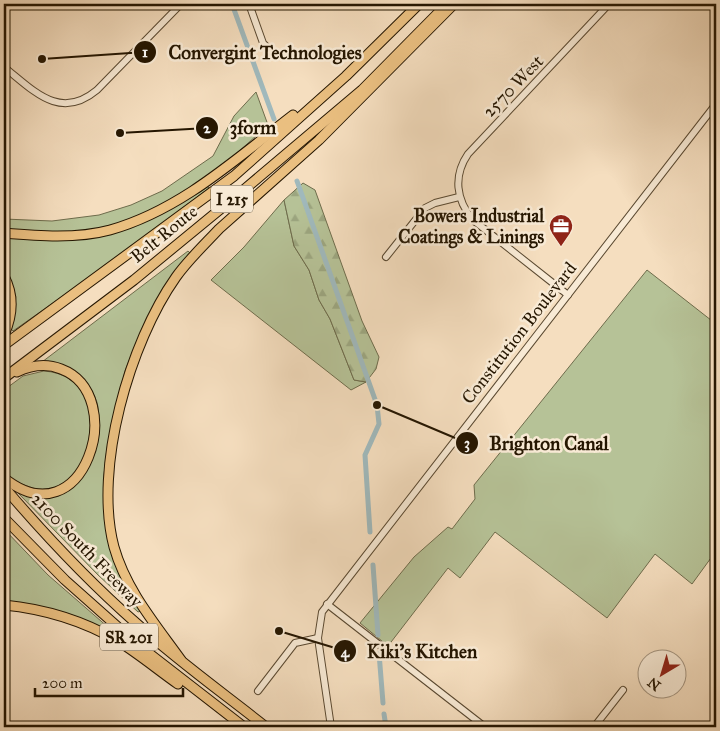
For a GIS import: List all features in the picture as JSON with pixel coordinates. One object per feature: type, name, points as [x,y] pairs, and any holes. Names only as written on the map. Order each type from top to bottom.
[{"type":"highway","name":"Belt Route","points":[[4,345],[234,176],[346,76],[419,4]]},
{"type":"highway","name":"Belt Route","points":[[4,378],[134,280],[362,90],[447,4]]},
{"type":"highway","points":[[182,660],[132,591],[114,547],[109,512],[108,477],[113,443],[131,366],[138,349],[156,310],[176,277],[198,251],[219,229],[354,106],[454,4]]},
{"type":"highway","points":[[4,233],[65,235],[109,230],[142,218],[194,190],[346,76]]},
{"type":"highway","points":[[4,276],[12,302],[8,325],[4,335]]},
{"type":"highway","points":[[4,378],[22,370],[43,365],[69,372],[80,381],[88,394],[93,407],[94,423],[88,458],[81,473],[73,483],[65,488],[52,493],[28,494],[4,478]]},
{"type":"highway","name":"2100 South Freeway","points":[[4,487],[90,582],[182,660],[266,727]]},
{"type":"highway","name":"2100 South Freeway","points":[[4,518],[65,580],[123,632],[244,727]]},
{"type":"highway","points":[[4,606],[31,608],[60,615],[88,625],[118,641],[224,712]]},
{"type":"street","points":[[4,67],[40,95],[58,104],[76,103],[92,94],[181,4]]},
{"type":"street","points":[[249,4],[263,43],[277,57]]},
{"type":"street","name":"2570 West","points":[[459,197],[459,174],[468,154],[609,4]]},
{"type":"street","name":"Constitution Boulevard","points":[[331,727],[318,638],[320,618],[327,604],[716,104]]},
{"type":"street","points":[[386,257],[425,208],[435,203],[459,197],[464,210],[476,224],[568,295]]},
{"type":"street","points":[[327,604],[485,727]]},
{"type":"street","points":[[258,691],[295,643],[318,638]]},
{"type":"street","points":[[594,727],[623,690]]},
{"type":"green space","points":[[256,92],[268,125],[215,173],[196,187],[128,222],[78,233],[4,232],[4,219],[52,221],[99,215],[131,205],[162,191],[213,156],[234,116]]},
{"type":"green space","points":[[303,183],[315,190],[362,321],[379,357],[376,369],[366,382],[354,380],[330,319],[319,300],[309,270],[294,246],[284,200]]},
{"type":"green space","points":[[207,186],[209,188],[113,261],[13,331],[10,328],[14,317],[16,297],[10,278],[4,269],[4,238],[47,240],[95,236]]},
{"type":"green space","points":[[284,200],[294,246],[309,270],[319,300],[330,319],[354,380],[366,382],[351,390],[211,280],[244,247]]},
{"type":"green space","points":[[188,251],[190,253],[158,299],[136,343],[125,371],[107,448],[104,475],[106,521],[141,611],[138,612],[98,575],[18,493],[46,498],[72,487],[82,473],[97,430],[98,411],[93,393],[76,378],[42,362]]},
{"type":"green space","points":[[647,270],[716,324],[716,551],[692,584],[655,554],[607,618],[495,532],[460,578],[448,568],[388,646],[360,623],[414,557],[448,527],[452,529],[475,499],[474,485]]},
{"type":"green space","points":[[44,371],[69,379],[85,395],[91,417],[90,441],[82,463],[68,480],[49,489],[27,486],[12,480],[4,474],[4,390],[23,376]]},
{"type":"green space","points":[[4,529],[48,575],[124,641],[102,629],[4,605]]},
{"type":"waterway","points":[[232,4],[274,119]]},
{"type":"waterway","points":[[297,181],[377,405],[379,424],[365,455],[370,532]]},
{"type":"waterway","points":[[373,565],[378,635]]},
{"type":"waterway","points":[[379,653],[383,703]]},
{"type":"waterway","points":[[384,714],[386,727]]},
{"type":"place","name":"Convergint Technologies","points":[[42,59]]},
{"type":"place","name":"3form","points":[[120,133]]},
{"type":"place","name":"Bowers Industrial Coatings & Linings","points":[[561,247]]},
{"type":"place","name":"Brighton Canal","points":[[377,405]]},
{"type":"place","name":"Kiki's Kitchen","points":[[279,631]]}]
